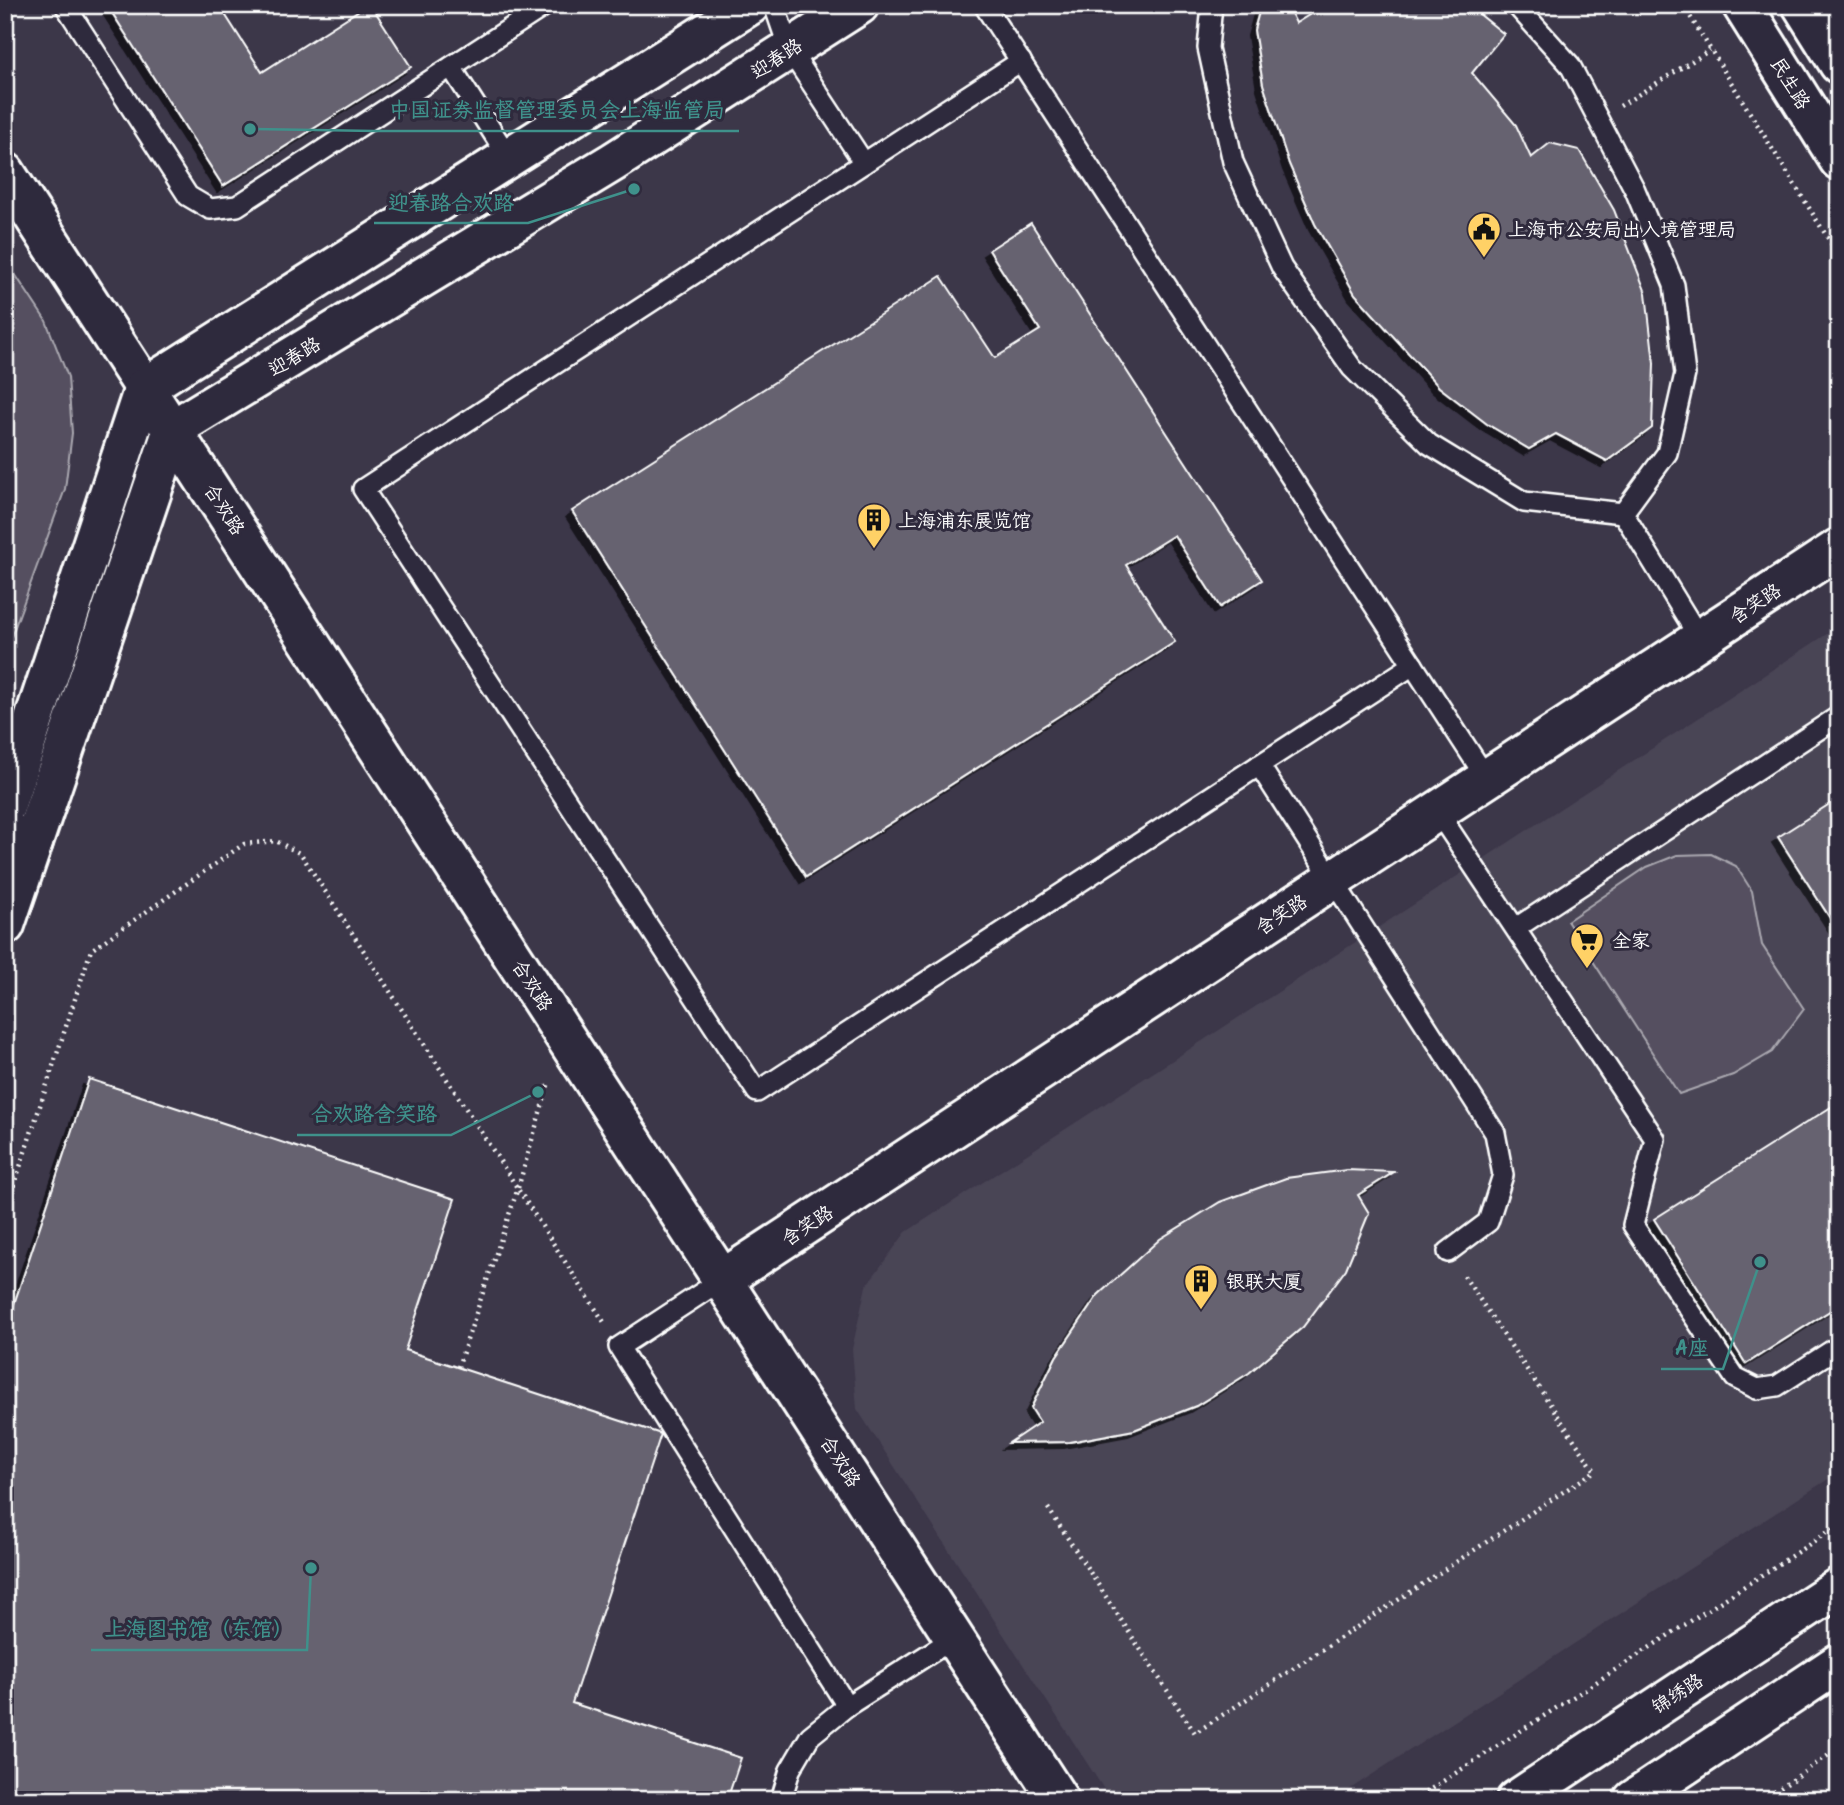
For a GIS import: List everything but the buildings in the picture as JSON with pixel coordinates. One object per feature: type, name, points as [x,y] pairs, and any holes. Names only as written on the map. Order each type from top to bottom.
[{"type":"street","points":[[5,807],[144,388],[750,5]]},
{"type":"street","name":"迎春路","points":[[173,429],[601,170],[859,5]]},
{"type":"street","name":"民生路","points":[[1742,5],[1839,160]]},
{"type":"street","points":[[1802,5],[1839,64]]},
{"type":"street","name":"合欢路","points":[[5,172],[1059,1800]]},
{"type":"street","points":[[5,925],[19,836],[173,429]]},
{"type":"street","name":"含笑路","points":[[723,1279],[1839,548]]},
{"type":"street","name":"锦绣路","points":[[1516,1800],[1839,1587]]},
{"type":"street","points":[[1633,1800],[1839,1663]]},
{"type":"lane","points":[[65,5],[188,196],[210,209],[237,206],[546,5]]},
{"type":"lane","points":[[774,5],[789,49],[864,163]]},
{"type":"lane","points":[[984,5],[1487,779]]},
{"type":"lane","points":[[1212,5],[1208,48],[1233,162],[1282,268],[1352,369],[1429,444],[1524,502],[1623,513]]},
{"type":"lane","points":[[1516,5],[1570,65],[1635,190],[1674,285],[1685,374],[1667,453],[1623,513]]},
{"type":"lane","points":[[1021,61],[363,489],[757,1092],[1413,665]]},
{"type":"lane","points":[[451,67],[509,158]]},
{"type":"lane","points":[[1623,513],[1700,639]]},
{"type":"lane","points":[[1516,928],[1839,716]]},
{"type":"lane","points":[[1259,765],[1495,1133],[1503,1175],[1488,1222],[1448,1252]]},
{"type":"lane","points":[[1437,811],[1655,1139],[1633,1225],[1735,1378],[1757,1389],[1777,1386],[1839,1346]]},
{"type":"lane","points":[[723,1279],[619,1346],[847,1706]]},
{"type":"lane","points":[[781,1800],[789,1770],[810,1736],[847,1706],[954,1638]]},
{"type":"path","points":[[1683,5],[1839,256]]},
{"type":"path","points":[[1598,120],[1710,50]]},
{"type":"path","points":[[5,1213],[90,950],[244,844],[276,841],[302,854],[619,1346]]},
{"type":"path","points":[[458,1367],[518,1188],[564,1033]]},
{"type":"path","points":[[1048,1508],[1195,1733],[1595,1471],[1448,1252]]},
{"type":"path","points":[[1414,1800],[1839,1525]]},
{"type":"path","points":[[1763,1800],[1839,1748]]},
{"type":"shaded area","points":[[5,259],[46,321],[68,377],[72,433],[65,489],[5,654]]},
{"type":"shaded area","points":[[1839,626],[1839,1472],[1333,1800],[1111,1800],[857,1409],[852,1349],[866,1286],[906,1232]]},
{"type":"shaded area","points":[[1711,854],[1736,866],[1752,891],[1762,945],[1804,1009],[1772,1052],[1733,1075],[1679,1094],[1567,921],[1647,867],[1677,855]]},
{"type":"place","name":"中国证券监督管理委员会上海监管局","points":[[250,129]]},
{"type":"place","name":"迎春路合欢路","points":[[634,189]]},
{"type":"place","name":"上海市公安局出入境管理局","points":[[1484,259]]},
{"type":"place","name":"上海浦东展览馆","points":[[874,550]]},
{"type":"place","name":"全家","points":[[1587,970]]},
{"type":"place","name":"合欢路含笑路","points":[[538,1092]]},
{"type":"place","name":"A座","points":[[1760,1262]]},
{"type":"place","name":"银联大厦","points":[[1201,1311]]},
{"type":"place","name":"上海图书馆（东馆）","points":[[311,1568]]}]
